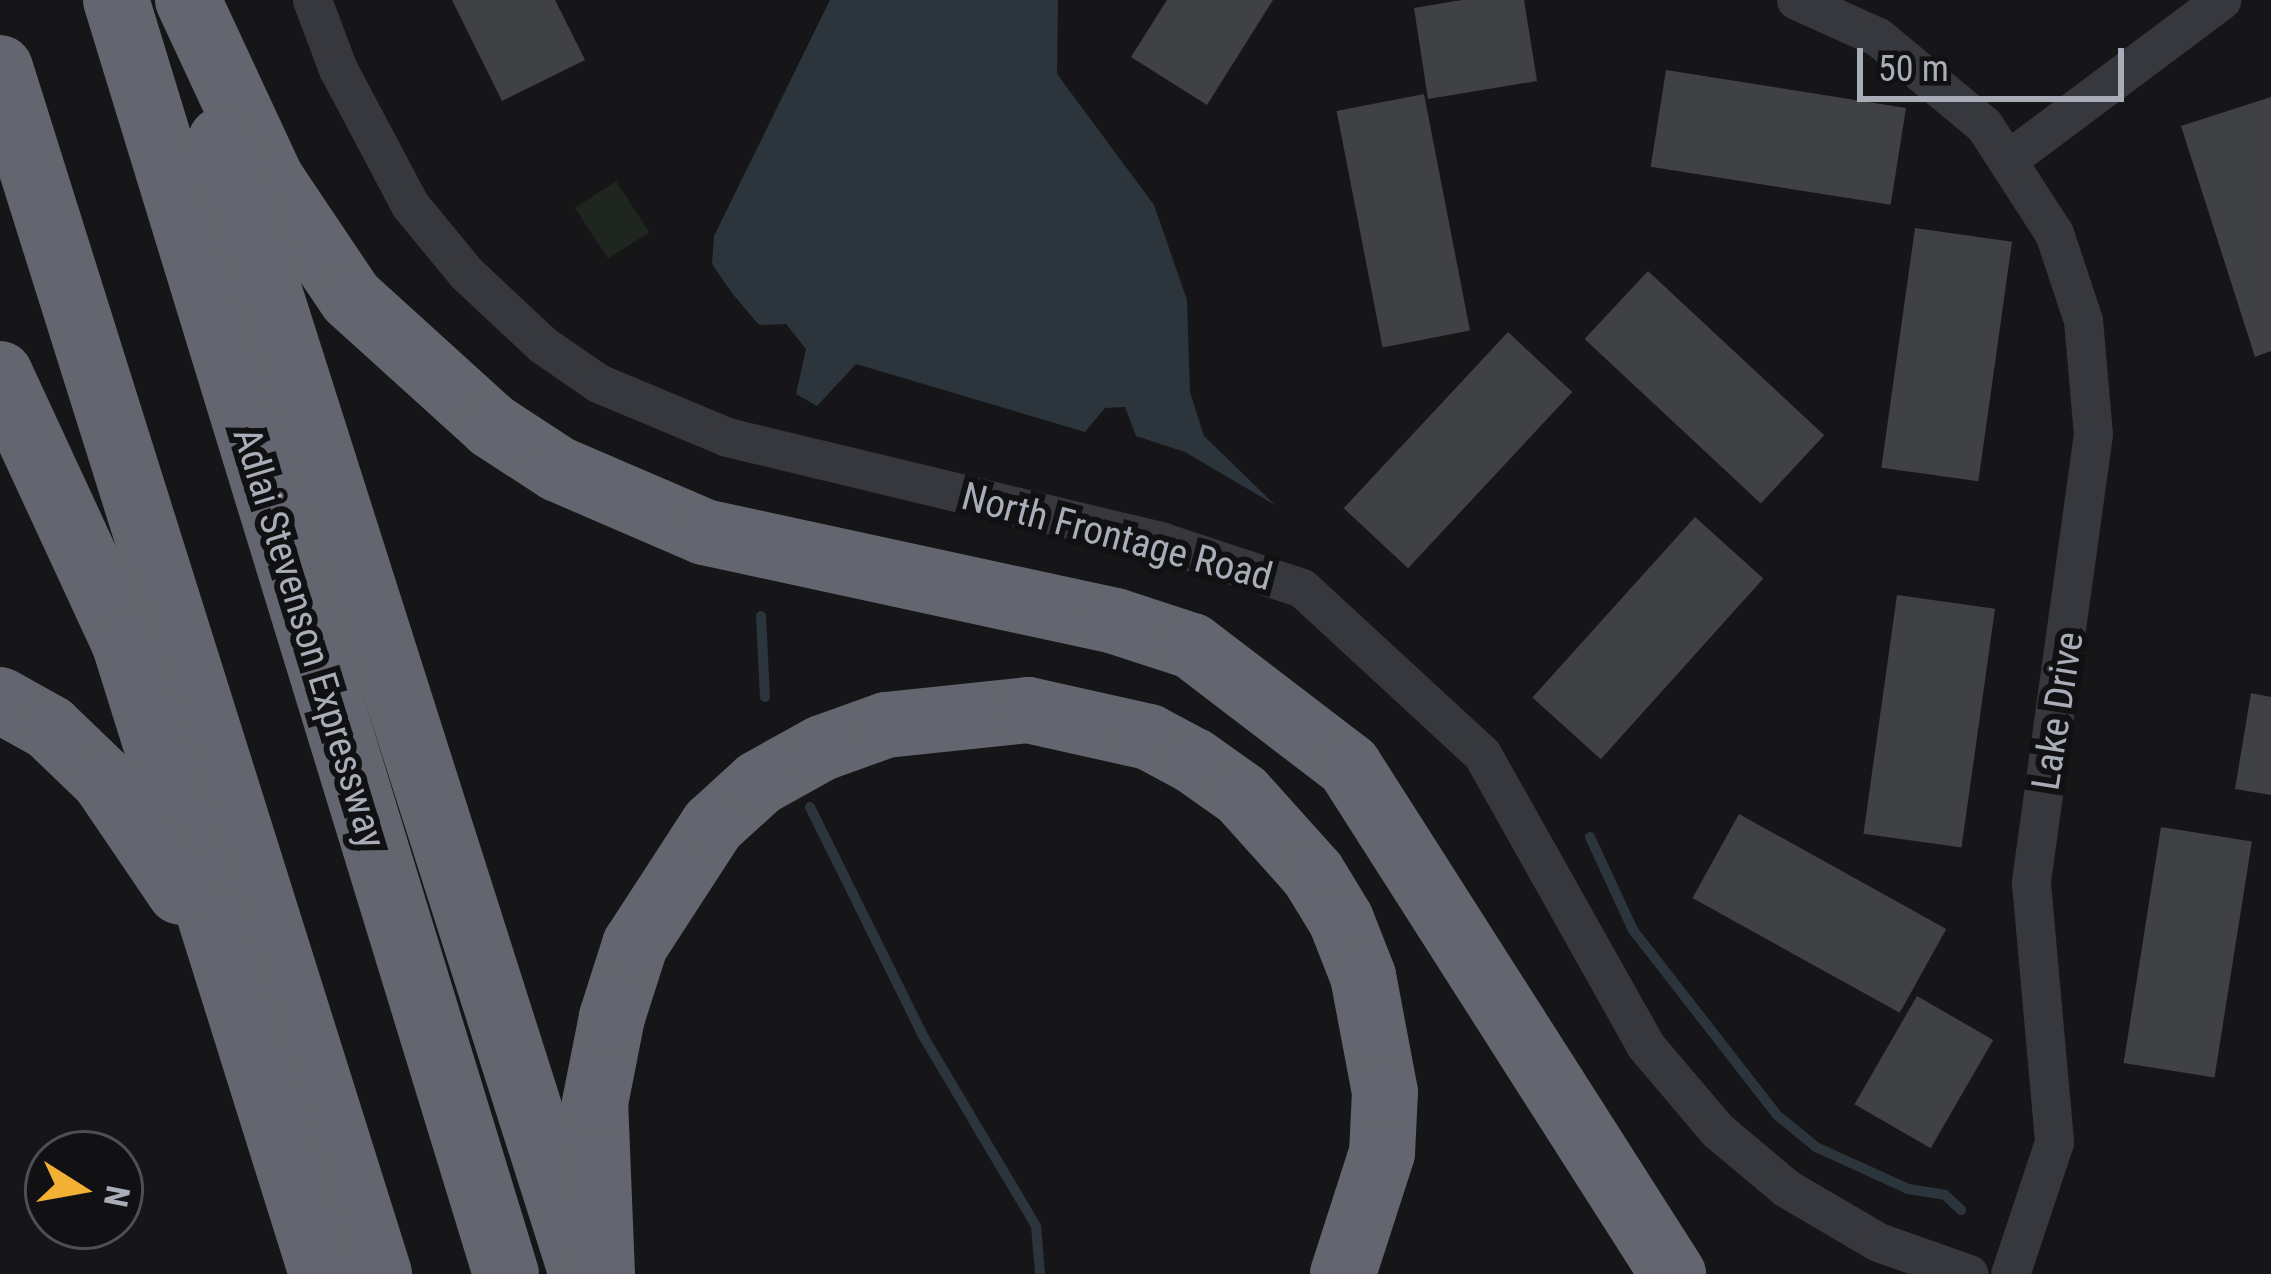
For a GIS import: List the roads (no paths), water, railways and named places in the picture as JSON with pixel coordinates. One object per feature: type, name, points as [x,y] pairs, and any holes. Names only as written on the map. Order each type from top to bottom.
[{"type":"highway","name":"Adlai Stevenson Expressway","points":[[116,0],[506,1274]]},
{"type":"highway","points":[[183,0],[582,1274]]},
{"type":"highway","points":[[183,0],[271,179],[351,298],[492,426],[558,469],[704,532],[1115,621],[1192,646],[1349,766],[1673,1274]]},
{"type":"highway","points":[[0,68],[379,1274]]},
{"type":"highway","points":[[0,374],[124,645],[212,940],[322,1274]]},
{"type":"highway","points":[[0,700],[50,728],[104,780],[212,940]]},
{"type":"highway","points":[[602,1274],[596,1103],[612,1017],[635,945],[713,825],[759,783],[822,748],[886,725],[1028,710],[1149,737],[1194,761],[1268,824],[1341,920],[1367,995],[1385,1092],[1382,1153],[1342,1274]]},
{"type":"street","name":"North Frontage Road","points":[[312,0],[338,69],[410,205],[466,273],[543,345],[598,383],[727,437],[1163,542],[1302,588],[1482,754],[1645,1045],[1717,1130],[1786,1188],[1878,1242],[1969,1274]]},
{"type":"street","name":"Lake Drive","points":[[1796,0],[1878,37],[1934,76],[2010,158],[2071,276],[2090,366],[2093,434],[2031,883],[2054,1142],[2010,1274]]},
{"type":"street","points":[[2010,158],[2221,0]]},
{"type":"waterway","points":[[761,616],[765,697]]},
{"type":"waterway","points":[[810,807],[922,1034],[1036,1226],[1040,1274]]},
{"type":"waterway","points":[[1590,837],[1633,930],[1777,1115],[1816,1147],[1908,1189],[1945,1195],[1961,1210]]}]
